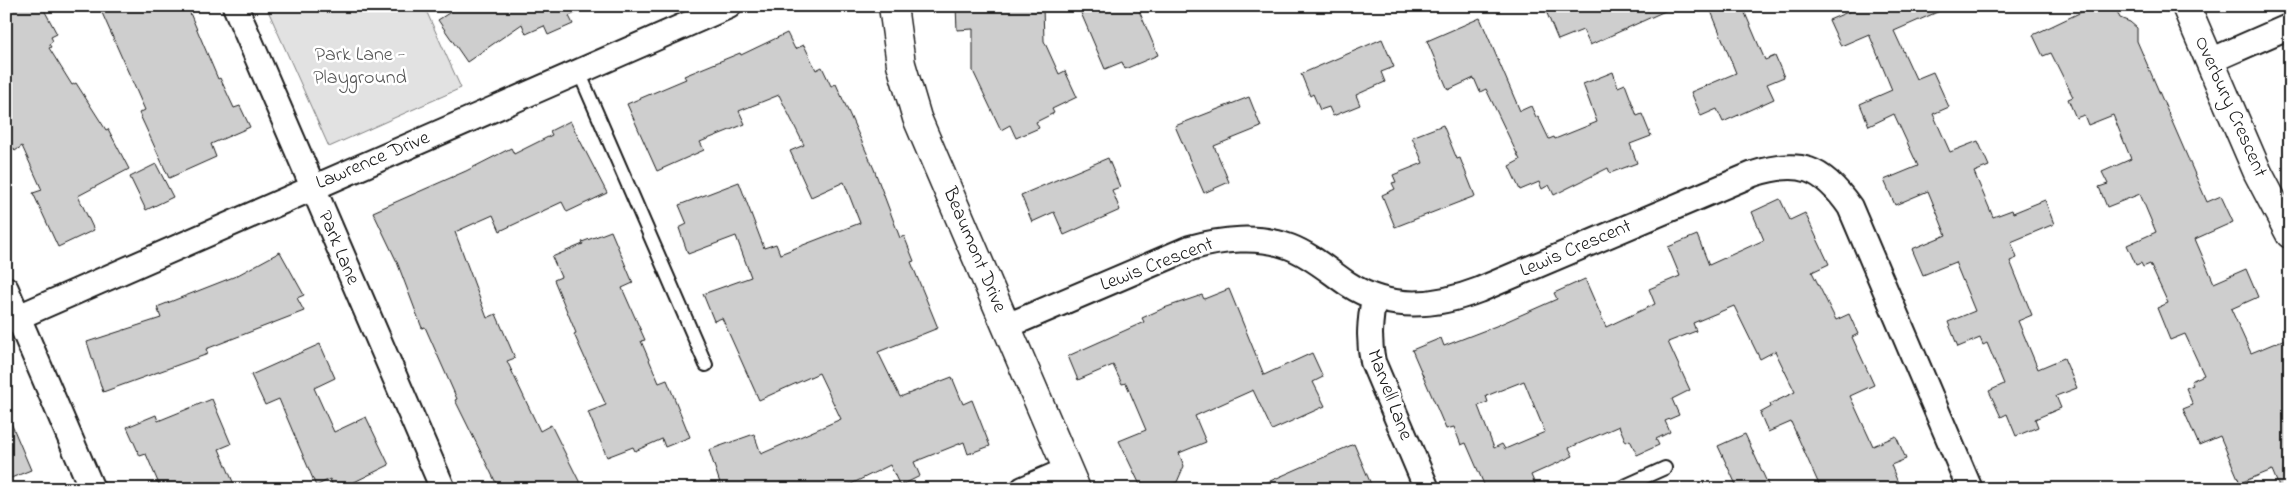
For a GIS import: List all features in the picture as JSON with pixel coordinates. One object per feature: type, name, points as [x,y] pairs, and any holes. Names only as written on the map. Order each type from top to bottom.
[{"type":"street","name":"Park Lane","points":[[235,6],[443,489]]},
{"type":"street","name":"Lawrence Drive","points":[[18,317],[729,6]]},
{"type":"street","name":"Beaumont Drive","points":[[894,6],[900,64],[917,118],[1071,479]]},
{"type":"street","name":"Overbury Crescent","points":[[2186,6],[2258,173],[2290,234]]},
{"type":"street","points":[[2210,61],[2290,26]]},
{"type":"street","name":"Lewis Crescent","points":[[1007,326],[1190,248],[1217,240],[1240,239],[1290,247],[1374,298],[1409,304],[1435,303],[1457,299],[1753,174],[1772,168],[1792,166],[1812,171],[1828,181],[1850,207],[1970,489]]},
{"type":"street","points":[[6,289],[92,489]]},
{"type":"street","name":"Marvell Lane","points":[[1374,298],[1369,327],[1369,344],[1373,362],[1427,489]]},
{"type":"street","points":[[1023,489],[1071,479]]},
{"type":"lane","points":[[579,72],[706,365]]},
{"type":"lane","points":[[1618,489],[1665,468]]},
{"type":"green space","name":"Park Lane - Playground","points":[[266,6],[424,6],[461,88],[329,147]]},
{"type":"building","points":[[6,6],[42,6],[57,34],[51,37],[53,41],[49,44],[51,47],[49,48],[72,85],[76,83],[106,130],[108,129],[129,169],[78,196],[94,230],[58,247],[33,193],[42,190],[22,146],[15,151],[6,137]]},
{"type":"building","points":[[99,6],[187,6],[218,79],[220,78],[234,108],[240,106],[250,127],[211,144],[216,157],[169,178],[139,113],[145,110]]},
{"type":"building","points":[[460,6],[591,6],[569,16],[573,24],[548,35],[544,26],[526,34],[522,24],[467,62],[438,20]]},
{"type":"building","points":[[956,6],[1043,7],[1044,41],[1059,74],[1065,71],[1077,97],[1052,109],[1054,113],[1036,122],[1039,128],[1016,138],[1010,125],[1001,130],[973,71],[973,29],[957,30]]},
{"type":"building","points":[[1078,6],[1137,6],[1158,55],[1125,69],[1122,62],[1105,69]]},
{"type":"building","points":[[1544,6],[1676,6],[1590,45],[1583,30],[1558,40]]},
{"type":"building","points":[[1709,6],[1742,6],[1765,60],[1775,56],[1784,77],[1767,84],[1774,99],[1723,122],[1717,109],[1701,116],[1691,92],[1736,73]]},
{"type":"building","points":[[1862,6],[1951,6],[1894,31],[1916,79],[1933,72],[1949,107],[1933,114],[1950,152],[1978,141],[1989,166],[1974,172],[1993,217],[2012,210],[2013,213],[2045,200],[2054,224],[2011,242],[2017,258],[2010,261],[2032,315],[2018,321],[2038,369],[2064,358],[2077,388],[2056,396],[2061,408],[2035,419],[2038,427],[2016,436],[2007,414],[2001,417],[1989,391],[2004,384],[1987,343],[1983,345],[1980,338],[1958,347],[1948,322],[1975,311],[1955,262],[1923,275],[1912,249],[1946,235],[1928,191],[1895,205],[1884,180],[1918,166],[1894,114],[1869,126],[1860,104],[1892,90],[1869,34],[1841,46],[1829,20]]},
{"type":"building","points":[[2094,6],[2114,6],[2120,18],[2130,22],[2137,28],[2137,41],[2207,202],[2221,196],[2233,222],[2195,239],[2214,283],[2246,269],[2258,297],[2231,309],[2251,353],[2290,337],[2290,489],[2280,489],[2272,470],[2240,483],[2220,436],[2199,445],[2183,409],[2193,405],[2186,388],[2193,385],[2191,381],[2204,375],[2185,334],[2170,340],[2157,308],[2168,303],[2150,264],[2143,267],[2141,263],[2136,265],[2127,245],[2156,232],[2140,194],[2107,207],[2099,187],[2108,184],[2102,172],[2131,159],[2113,115],[2088,125],[2084,115],[2076,118],[2068,99],[2073,97],[2051,53],[2043,56],[2033,35]]},
{"type":"building","points":[[1480,18],[1520,111],[1531,106],[1549,139],[1554,137],[1555,139],[1597,122],[1583,84],[1613,72],[1618,87],[1625,84],[1637,116],[1642,114],[1651,136],[1630,144],[1637,163],[1610,173],[1608,168],[1554,195],[1549,185],[1542,189],[1539,182],[1520,190],[1509,166],[1520,160],[1486,89],[1480,92],[1474,78],[1448,90],[1427,41]]},
{"type":"building","points":[[787,33],[795,49],[804,45],[816,70],[822,67],[831,86],[836,84],[874,169],[900,238],[904,236],[914,261],[911,262],[938,328],[878,352],[900,397],[952,377],[963,404],[972,400],[990,446],[968,454],[964,442],[914,462],[920,476],[900,486],[890,465],[841,489],[722,489],[709,450],[754,434],[761,454],[841,419],[819,373],[759,400],[722,318],[714,321],[703,294],[751,277],[736,236],[688,254],[679,228],[687,224],[679,205],[739,182],[764,248],[776,244],[780,254],[860,223],[844,182],[811,197],[790,151],[804,145],[779,95],[739,111],[745,124],[700,142],[704,150],[657,171],[627,104],[686,79],[684,76],[740,53],[741,55]]},
{"type":"building","points":[[1382,39],[1394,67],[1381,72],[1385,82],[1356,95],[1360,105],[1333,116],[1329,107],[1320,110],[1313,94],[1310,96],[1301,74]]},
{"type":"building","points":[[1249,97],[1261,127],[1214,146],[1229,182],[1204,193],[1175,126]]},
{"type":"building","points":[[570,121],[607,193],[567,212],[562,202],[500,231],[493,215],[455,232],[487,318],[496,314],[515,358],[507,361],[540,431],[551,425],[583,489],[499,489],[455,400],[457,399],[425,327],[422,328],[397,262],[373,212],[466,171],[511,148],[514,154],[552,135],[550,131]]},
{"type":"building","points":[[1443,125],[1457,159],[1460,158],[1475,196],[1395,227],[1382,195],[1395,189],[1392,183],[1396,182],[1393,175],[1423,163],[1412,137]]},
{"type":"building","points":[[1108,158],[1120,187],[1112,190],[1120,210],[1064,235],[1054,212],[1032,222],[1021,195]]},
{"type":"building","points":[[156,164],[173,197],[146,210],[130,177]]},
{"type":"building","points":[[1780,199],[1790,220],[1805,213],[1829,264],[1812,272],[1836,320],[1849,314],[1858,334],[1852,337],[1874,385],[1850,396],[1873,446],[1896,436],[1906,459],[1891,465],[1898,483],[1885,489],[1821,489],[1791,422],[1768,432],[1760,413],[1771,407],[1770,404],[1795,392],[1775,351],[1760,359],[1734,306],[1693,323],[1696,331],[1668,342],[1690,390],[1672,399],[1679,415],[1665,421],[1670,432],[1656,439],[1659,445],[1637,455],[1630,440],[1626,442],[1619,426],[1569,448],[1573,456],[1531,475],[1537,489],[1486,489],[1466,443],[1461,445],[1454,427],[1446,429],[1412,350],[1441,338],[1444,346],[1496,326],[1557,299],[1554,293],[1585,279],[1606,327],[1655,304],[1649,289],[1680,276],[1668,247],[1697,235],[1709,265],[1764,240],[1752,212]],"holes":[[[1524,381],[1545,432],[1505,449],[1502,444],[1494,448],[1478,406],[1488,402],[1486,396]]]},
{"type":"building","points":[[611,231],[633,283],[622,288],[645,340],[641,341],[659,383],[667,380],[690,437],[665,447],[662,439],[635,451],[633,447],[607,457],[588,412],[606,405],[574,334],[576,333],[554,280],[561,277],[552,257],[583,244],[582,242]]},
{"type":"building","points":[[280,252],[304,295],[297,298],[304,311],[206,349],[208,354],[103,392],[87,342],[161,318],[157,307],[236,276]]},
{"type":"building","points":[[1229,289],[1264,375],[1312,353],[1323,377],[1313,382],[1325,406],[1272,430],[1253,390],[1195,416],[1206,442],[1179,453],[1184,466],[1177,482],[1161,489],[1142,489],[1119,441],[1146,430],[1126,383],[1122,384],[1113,365],[1078,380],[1068,356],[1144,322],[1142,318],[1164,308],[1202,295],[1204,299]]},
{"type":"building","points":[[320,344],[335,378],[314,388],[334,432],[366,417],[389,465],[340,489],[334,489],[330,479],[316,486],[279,399],[265,405],[251,375]]},
{"type":"building","points":[[212,399],[231,444],[219,449],[236,489],[161,489],[146,454],[140,456],[127,427],[156,415],[158,421]]},
{"type":"building","points":[[6,411],[31,470],[6,480]]},
{"type":"building","points":[[1745,434],[1770,489],[1738,489],[1718,446]]},
{"type":"building","points":[[1354,444],[1373,489],[1252,489]]}]
